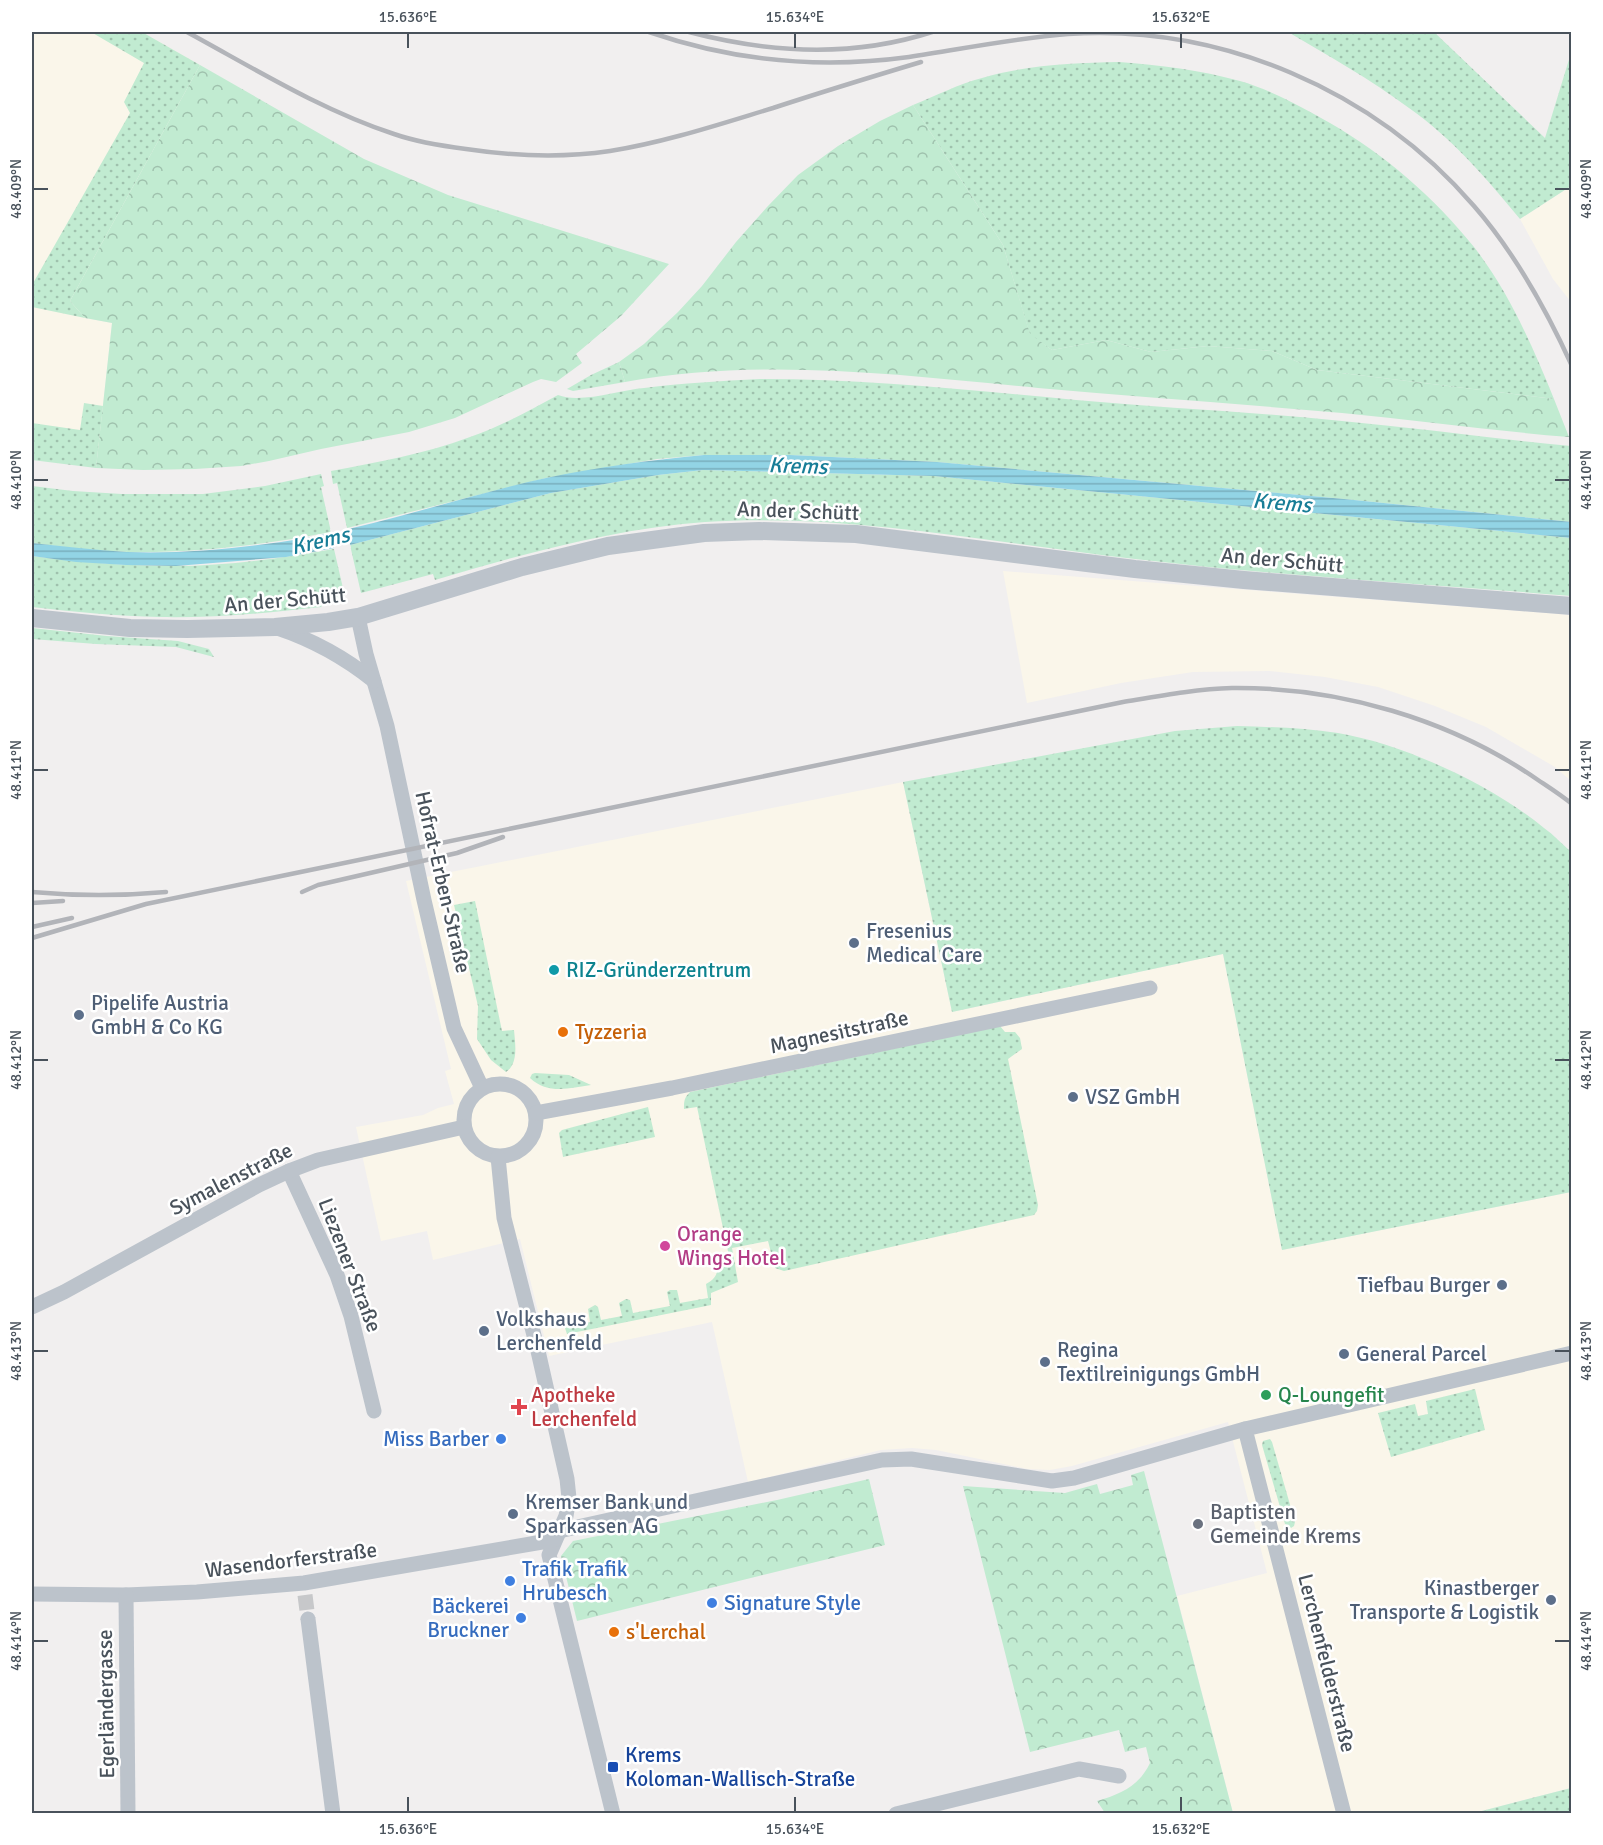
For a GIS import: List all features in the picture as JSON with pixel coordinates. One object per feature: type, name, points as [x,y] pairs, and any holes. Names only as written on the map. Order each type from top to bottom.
[{"type":"street","name":"An der Schütt","points":[[32,618],[130,628],[187,630],[274,627],[328,622],[358,617],[522,567],[608,546],[704,532],[759,531],[856,534],[1244,580],[1572,606]]},
{"type":"street","name":"Hofrat-Erben-Straße","points":[[358,617],[387,726],[454,1028],[482,1088]]},
{"type":"street","points":[[274,627],[327,648],[374,681]]},
{"type":"street","name":"Magnesitstraße","points":[[536,1113],[672,1088],[1150,988]]},
{"type":"street","points":[[498,1084],[514,1087],[528,1097],[536,1113],[535,1130],[527,1144],[514,1154],[498,1157],[482,1152],[470,1142],[464,1127],[465,1110],[471,1098],[482,1088],[498,1084]]},
{"type":"street","name":"Symalenstraße","points":[[32,1306],[64,1292],[259,1185],[289,1171],[318,1160],[464,1127]]},
{"type":"street","points":[[498,1157],[504,1218],[567,1479],[569,1498],[566,1516],[549,1555],[613,1814]]},
{"type":"street","name":"Liezener Straße","points":[[289,1171],[337,1275],[351,1316],[374,1411]]},
{"type":"street","points":[[1245,1429],[1572,1353]]},
{"type":"street","name":"Wasendorferstraße","points":[[32,1593],[126,1595],[304,1589],[557,1536],[882,1460],[911,1459],[1052,1481],[1074,1478],[1245,1429]]},
{"type":"street","name":"Lerchenfelderstraße","points":[[1245,1429],[1344,1814]]},
{"type":"street","name":"Egerländergasse","points":[[126,1595],[128,1814]]},
{"type":"street","points":[[308,1619],[333,1814]]},
{"type":"street","points":[[896,1814],[1079,1768],[1119,1776]]},
{"type":"shaded area","points":[[32,32],[142,32],[200,65],[70,301],[85,318],[112,323],[98,452],[32,443]]},
{"type":"shaded area","points":[[1571,186],[1571,302],[1553,279],[1520,219]]},
{"type":"shaded area","points":[[1003,571],[1571,615],[1571,781],[1555,767],[1486,727],[1435,706],[1378,687],[1325,677],[1269,671],[1193,672],[1121,683],[1027,703]]},
{"type":"shaded area","points":[[903,782],[952,1012],[1223,954],[1282,1250],[1571,1192],[1571,1788],[1474,1813],[1233,1813],[1177,1596],[1267,1573],[1228,1422],[1072,1466],[1050,1470],[1028,1469],[936,1450],[912,1448],[881,1450],[748,1482],[712,1322],[549,1356],[520,1239],[433,1260],[427,1231],[381,1241],[356,1127],[423,1115],[454,1104],[445,1071],[451,1069],[406,881]]},
{"type":"green space","points":[[91,32],[142,32],[200,65],[70,301],[85,318],[32,307],[32,285],[130,113],[124,102],[144,63]]},
{"type":"green space","points":[[1288,32],[1434,32],[1545,138],[1571,53],[1571,186],[1520,219],[1495,189],[1440,132],[1394,97]]},
{"type":"green space","points":[[1119,62],[1195,71],[1251,84],[1320,117],[1389,163],[1442,211],[1487,264],[1519,320],[1554,399],[1317,370],[1272,351],[1208,346],[1151,352],[1106,340],[1052,350],[1030,335],[1003,245],[913,105],[964,83],[1016,70]]},
{"type":"green space","points":[[200,65],[364,159],[448,195],[669,264],[621,316],[576,354],[582,363],[556,382],[541,379],[455,418],[409,432],[241,466],[143,470],[96,468],[112,323],[85,318],[70,301]]},
{"type":"green space","points":[[913,105],[1003,245],[1030,334],[1052,350],[1106,340],[1151,352],[1208,346],[1272,351],[1317,370],[1554,399],[1569,437],[1342,413],[832,371],[780,369],[728,371],[625,382],[619,362],[644,344],[678,312],[702,286],[736,242],[798,175],[838,146]]},
{"type":"green space","points":[[619,362],[625,382],[573,391],[567,389],[591,375]]},
{"type":"green space","points":[[760,379],[918,386],[1276,415],[1571,446],[1572,522],[937,462],[790,455],[704,455],[657,459],[546,478],[347,528],[337,483],[333,484],[331,471],[401,457],[453,443],[504,423],[558,395],[577,398],[659,386]]},
{"type":"green space","points":[[84,403],[103,406],[96,468],[32,460],[32,423],[80,430]]},
{"type":"green space","points":[[703,470],[934,476],[1571,538],[1572,596],[1189,565],[920,531],[759,520],[705,522],[636,530],[535,552],[435,580],[433,574],[361,593],[350,545],[551,493]]},
{"type":"green space","points":[[321,474],[324,486],[321,487],[331,532],[281,541],[205,550],[154,552],[80,549],[32,543],[32,486],[122,494],[203,494],[265,486]]},
{"type":"green space","points":[[334,549],[345,597],[325,602],[321,607],[241,615],[180,617],[112,615],[32,607],[32,556],[85,562],[194,566],[255,561]]},
{"type":"green space","points":[[32,628],[178,641],[209,649],[214,657],[176,647],[32,639]]},
{"type":"green space","points":[[1237,726],[1338,733],[1391,746],[1446,768],[1499,797],[1548,831],[1571,852],[1571,1192],[1282,1250],[1223,954],[952,1012],[903,782],[1175,731]]},
{"type":"green space","points":[[475,901],[502,1031],[514,1030],[515,1058],[506,1072],[491,1060],[477,1039],[478,1006],[454,905]]},
{"type":"green space","points":[[1000,1026],[1005,1032],[1015,1032],[1020,1038],[1022,1049],[1008,1059],[1038,1205],[1034,1215],[784,1271],[775,1268],[768,1241],[732,1248],[738,1282],[711,1293],[711,1305],[567,1334],[565,1328],[590,1322],[588,1309],[595,1305],[598,1307],[601,1320],[622,1316],[619,1303],[626,1299],[630,1300],[633,1313],[670,1306],[667,1292],[670,1290],[677,1290],[680,1303],[708,1298],[706,1284],[716,1274],[716,1259],[729,1256],[697,1107],[684,1109],[685,1100],[690,1092]]},
{"type":"green space","points":[[535,1073],[569,1075],[591,1085],[567,1089],[544,1087],[530,1078]]},
{"type":"green space","points":[[648,1107],[655,1137],[563,1157],[559,1133],[562,1130]]},
{"type":"green space","points":[[1475,1389],[1485,1430],[1391,1457],[1378,1413],[1415,1404],[1418,1416],[1428,1414],[1426,1401]]},
{"type":"green space","points":[[1270,1439],[1295,1522],[1291,1528],[1285,1524],[1262,1445],[1263,1441]]},
{"type":"green space","points":[[1144,1471],[1233,1813],[1105,1813],[1097,1801],[1114,1795],[1135,1783],[1150,1763],[1146,1747],[1125,1752],[1119,1730],[1030,1752],[963,1486],[1065,1493],[1097,1484],[1100,1494],[1133,1485],[1131,1475]]},
{"type":"green space","points":[[869,1479],[885,1545],[577,1621],[561,1556],[573,1541]]},
{"type":"green space","points":[[1571,1788],[1570,1813],[1474,1813]]},
{"type":"water","name":"Krems","points":[[704,455],[790,455],[937,462],[1344,499],[1572,522],[1571,538],[934,476],[703,470],[551,493],[350,545],[286,557],[176,566],[76,562],[32,556],[32,543],[115,551],[165,552],[281,542],[348,529],[546,478],[625,464]]},
{"type":"pier","points":[[346,526],[351,548],[335,551],[330,529]]},
{"type":"tunnel","points":[[305,1595],[308,1619]]},
{"type":"railway","points":[[187,32],[314,101],[367,124],[403,137],[430,143],[520,155],[592,153],[652,143],[921,62]]},
{"type":"railway","points":[[649,32],[681,42],[745,56],[810,62],[876,61],[1068,34],[1125,34],[1182,40],[1237,53],[1291,73],[1342,98],[1390,129],[1434,165],[1474,206],[1503,243],[1529,282],[1572,366]]},
{"type":"railway","points":[[689,32],[749,45],[810,50],[872,46],[932,32]]},
{"type":"railway","points":[[32,938],[146,904],[1123,702],[1205,690],[1272,689],[1313,693],[1392,711],[1431,724],[1504,758],[1572,804]]},
{"type":"railway","points":[[302,892],[318,885],[457,853],[503,837]]},
{"type":"railway","points":[[32,892],[99,895],[166,892]]},
{"type":"railway","points":[[32,903],[63,901]]},
{"type":"railway","points":[[32,927],[72,918]]},
{"type":"place","name":"Fresenius Medical Care","points":[[854,943]]},
{"type":"place","name":"RIZ-Gründerzentrum","points":[[554,970]]},
{"type":"place","name":"Pipelife Austria GmbH & Co KG","points":[[79,1015]]},
{"type":"place","name":"Tyzzeria","points":[[563,1032]]},
{"type":"place","name":"VSZ GmbH","points":[[1073,1097]]},
{"type":"place","name":"Orange Wings Hotel","points":[[665,1246]]},
{"type":"place","name":"Tiefbau Burger","points":[[1502,1285]]},
{"type":"place","name":"Volkshaus Lerchenfeld","points":[[484,1331]]},
{"type":"place","name":"General Parcel","points":[[1344,1354]]},
{"type":"place","name":"Regina Textilreinigungs GmbH","points":[[1045,1362]]},
{"type":"place","name":"Q-Loungefit","points":[[1266,1395]]},
{"type":"place","name":"Apotheke Lerchenfeld","points":[[519,1407]]},
{"type":"place","name":"Miss Barber","points":[[501,1439]]},
{"type":"place","name":"Kremser Bank und Sparkassen AG","points":[[513,1514]]},
{"type":"place","name":"Baptisten Gemeinde Krems","points":[[1198,1524]]},
{"type":"place","name":"Trafik Trafik Hrubesch","points":[[510,1581]]},
{"type":"place","name":"Kinastberger Transporte & Logistik","points":[[1551,1600]]},
{"type":"place","name":"Signature Style","points":[[712,1603]]},
{"type":"place","name":"Bäckerei Bruckner","points":[[521,1618]]},
{"type":"place","name":"s'Lerchal","points":[[614,1632]]},
{"type":"place","name":"Krems Koloman-Wallisch-Straße","points":[[613,1767]]}]
